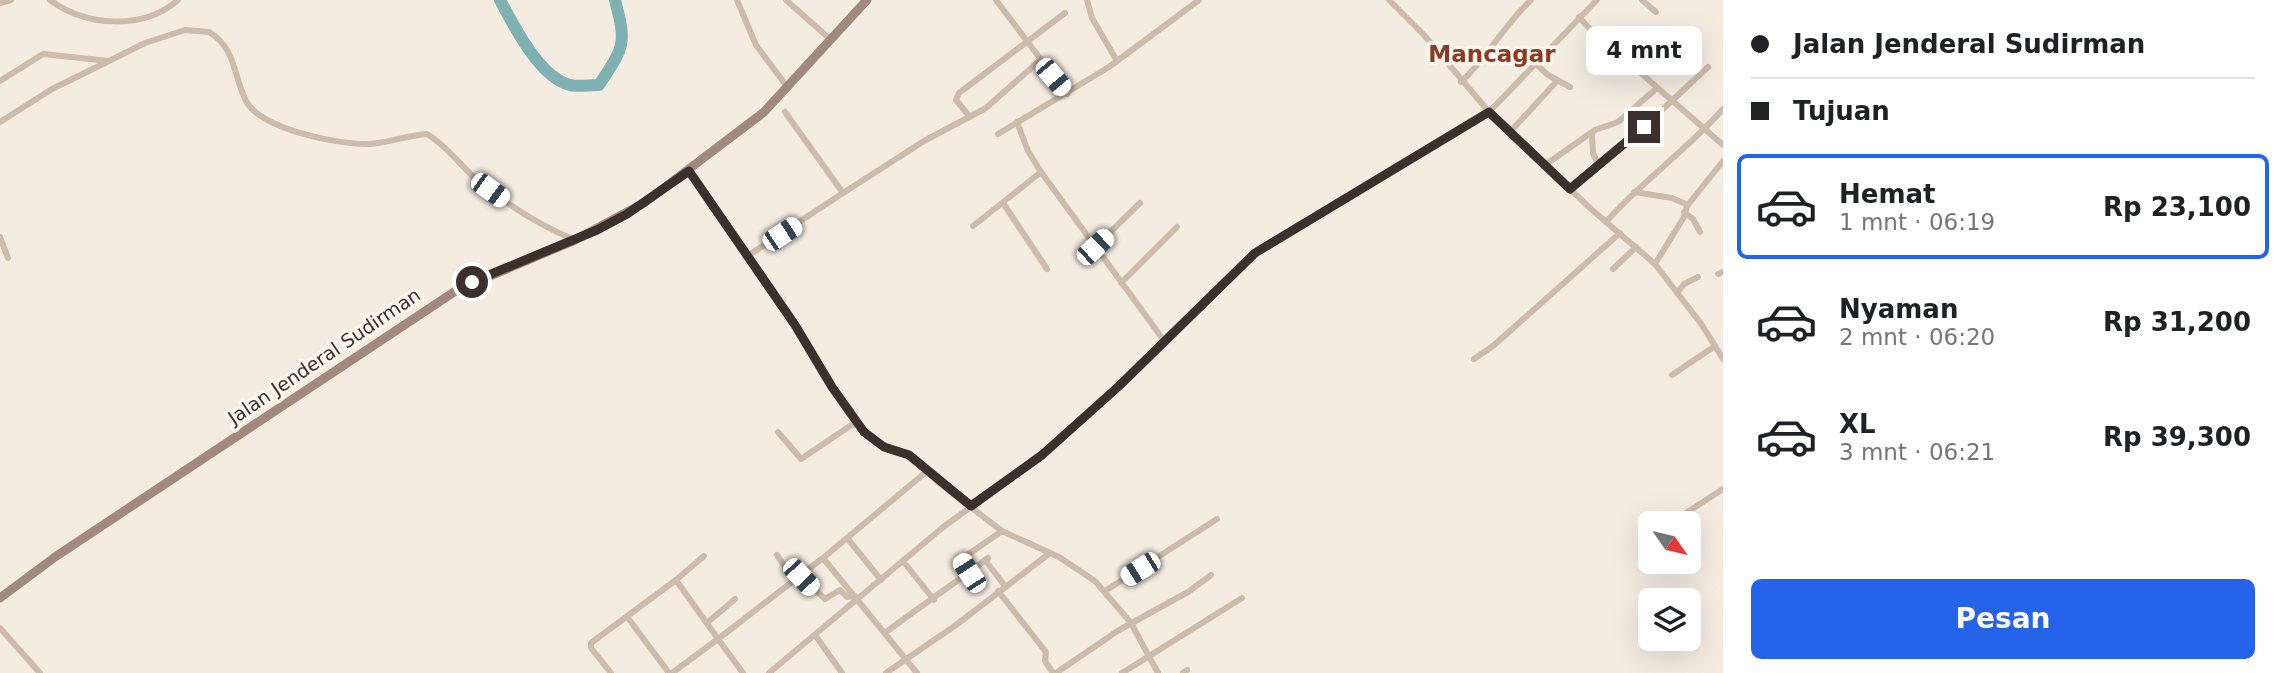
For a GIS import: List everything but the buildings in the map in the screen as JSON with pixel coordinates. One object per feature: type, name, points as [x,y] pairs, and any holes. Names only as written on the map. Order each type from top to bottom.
[{"type":"main road","name":"Jalan Jenderal Sudirman","points":[[0,598],[55,557],[434,304],[472,282],[575,240],[627,214],[742,131],[788,88],[867,0]]},
{"type":"street","points":[[0,2],[11,0]]},
{"type":"street","points":[[50,0],[66,12],[120,22],[155,14],[178,0]]},
{"type":"street","points":[[737,0],[756,45],[788,88]]},
{"type":"street","points":[[786,0],[831,40]]},
{"type":"street","points":[[996,0],[1039,61],[1067,94]]},
{"type":"street","points":[[1087,0],[1092,18],[1118,61]]},
{"type":"street","points":[[998,134],[1118,61],[1199,0]]},
{"type":"street","points":[[1389,0],[1429,40],[1461,82],[1489,112],[1606,222],[1656,264],[1723,359]]},
{"type":"street","points":[[1461,82],[1482,62],[1493,42],[1531,0]]},
{"type":"street","points":[[769,673],[856,598],[971,506],[1042,455],[1165,342],[1255,253],[1489,112],[1597,0]]},
{"type":"street","points":[[1642,0],[1656,12]]},
{"type":"street","points":[[971,117],[956,100],[959,93],[1065,13]]},
{"type":"street","points":[[1578,17],[1601,41]]},
{"type":"street","points":[[0,122],[52,89],[145,43],[185,30],[209,32],[231,52],[247,103],[266,121],[321,137],[354,143],[369,144],[427,134],[476,179],[512,206],[545,227],[575,240]]},
{"type":"street","points":[[0,81],[43,54],[109,61]]},
{"type":"street","points":[[1615,56],[1625,60],[1723,145]]},
{"type":"street","points":[[746,257],[925,141],[971,117],[1039,61]]},
{"type":"street","points":[[1536,64],[1555,84],[1570,87]]},
{"type":"street","points":[[1570,189],[1672,102],[1708,67]]},
{"type":"street","points":[[1510,132],[1555,84]]},
{"type":"street","points":[[1545,165],[1596,132],[1618,122],[1657,88]]},
{"type":"street","points":[[1606,222],[1631,194],[1672,162],[1723,108]]},
{"type":"street","points":[[785,112],[843,193]]},
{"type":"street","points":[[1017,122],[1028,151],[1041,172],[1165,342]]},
{"type":"street","points":[[1596,132],[1593,153],[1601,162]]},
{"type":"street","points":[[1656,264],[1684,218],[1686,208],[1723,161]]},
{"type":"street","points":[[689,171],[795,325],[856,422],[872,440],[904,451],[926,472],[1002,530],[1083,572],[1105,591],[1131,623],[1151,655],[1158,673]]},
{"type":"street","points":[[973,226],[1041,172]]},
{"type":"street","points":[[1631,194],[1672,198],[1686,208],[1700,232]]},
{"type":"street","points":[[1003,203],[1047,269]]},
{"type":"street","points":[[1095,247],[1140,203]]},
{"type":"street","points":[[1121,283],[1177,227]]},
{"type":"street","points":[[1474,359],[1493,346],[1620,233]]},
{"type":"street","points":[[0,237],[8,258]]},
{"type":"street","points":[[1614,269],[1636,247]]},
{"type":"street","points":[[1677,293],[1684,284],[1698,277]]},
{"type":"street","points":[[1672,375],[1715,346]]},
{"type":"street","points":[[778,432],[801,458],[856,422]]},
{"type":"street","points":[[628,618],[670,673],[848,539],[926,472]]},
{"type":"street","points":[[1689,511],[1723,489]]},
{"type":"street","points":[[1105,591],[1217,519]]},
{"type":"street","points":[[969,573],[960,560],[1002,530]]},
{"type":"street","points":[[848,539],[881,580]]},
{"type":"street","points":[[886,673],[1050,553]]},
{"type":"street","points":[[776,555],[797,579],[825,599],[840,590],[847,597],[856,598]]},
{"type":"street","points":[[611,673],[590,645],[628,618],[704,556]]},
{"type":"street","points":[[822,558],[917,673]]},
{"type":"street","points":[[885,633],[924,603],[934,600],[986,559],[1005,586]]},
{"type":"street","points":[[903,561],[934,600]]},
{"type":"street","points":[[998,591],[1046,652],[1045,661],[1055,673],[1131,623],[1188,592],[1211,575]]},
{"type":"street","points":[[676,580],[743,673]]},
{"type":"street","points":[[1122,673],[1242,598]]},
{"type":"street","points":[[707,623],[735,599]]},
{"type":"street","points":[[0,628],[40,673]]},
{"type":"street","points":[[815,635],[842,673]]},
{"type":"waterway","points":[[500,0],[520,36],[548,72],[570,85],[580,86],[599,85],[618,53],[622,37],[615,0]]},
{"type":"district","name":"Mancagar","points":[[1492,54]]},
{"type":"route","points":[[472,282],[597,230],[627,214],[689,171],[795,325],[832,387],[864,432],[884,447],[904,451],[938,482],[971,506],[1042,455],[1119,386],[1255,253],[1489,112],[1570,189],[1644,127]]}]
